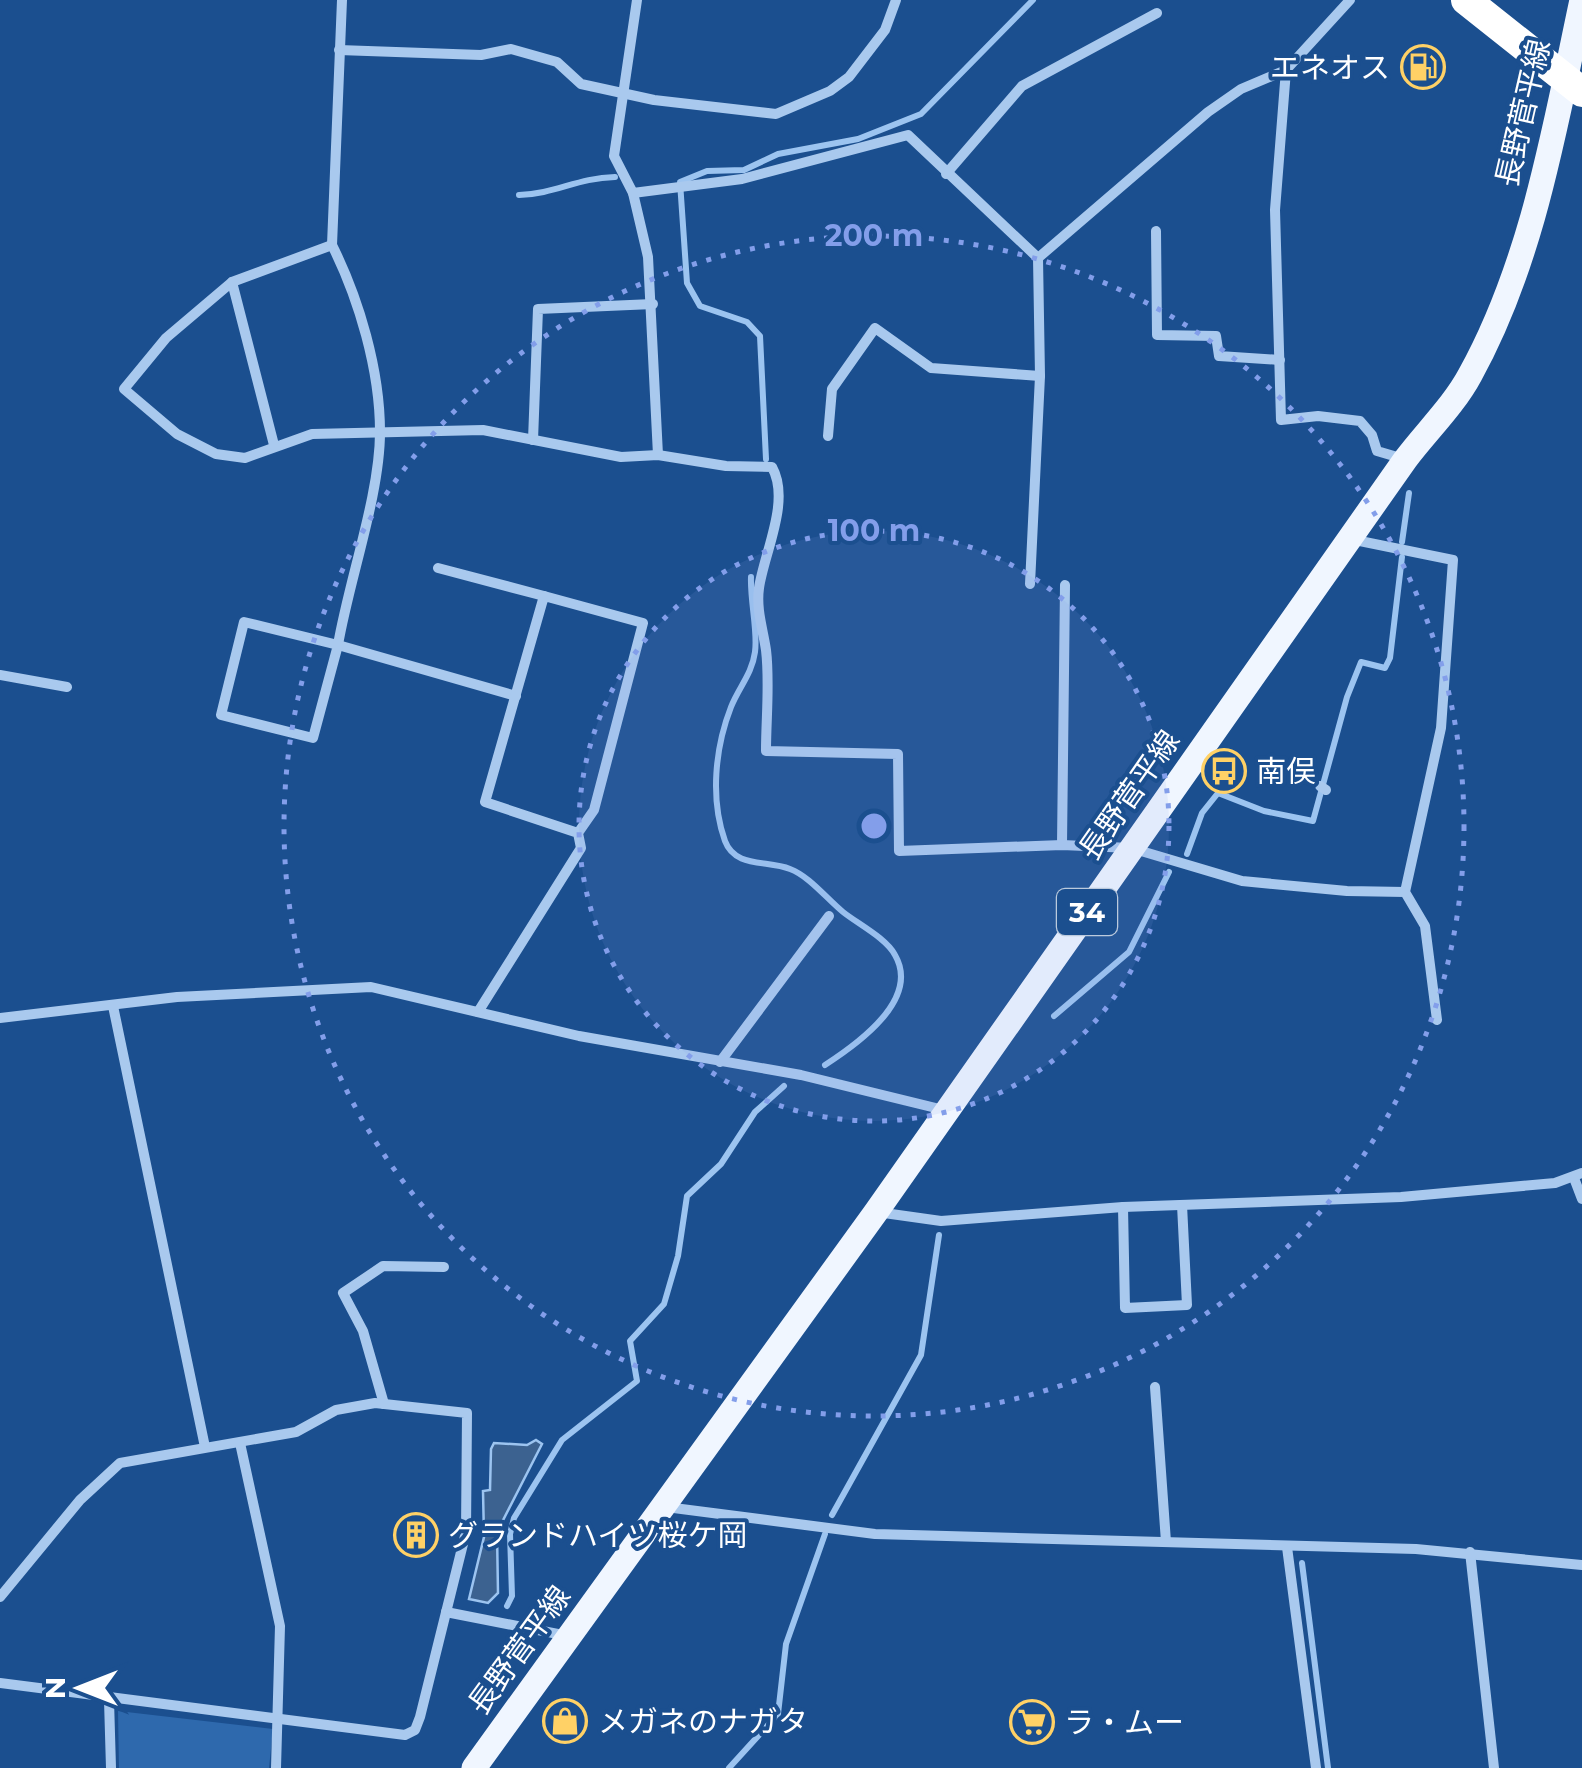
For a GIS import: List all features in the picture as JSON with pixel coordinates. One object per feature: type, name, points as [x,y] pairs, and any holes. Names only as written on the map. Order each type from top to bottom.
[{"type":"highway","points":[[1466,0],[1574,85]]},
{"type":"main road","name":"長野菅平線","points":[[474,1768],[948,1111],[1405,460],[1469,377],[1508,293],[1574,85],[1582,0]]},
{"type":"street","points":[[342,0],[332,244],[349,280],[365,339],[380,432],[338,645],[314,738],[221,715],[244,622],[338,645],[516,696]]},
{"type":"street","points":[[637,0],[614,156],[633,193],[653,304],[658,454]]},
{"type":"street","points":[[339,50],[481,55],[511,49],[557,62],[581,84],[776,114],[830,92],[849,77],[885,30],[896,0]]},
{"type":"street","points":[[1038,258],[1086,212],[1208,112],[1240,88],[1286,70],[1350,0]]},
{"type":"street","points":[[946,174],[1022,86],[1158,12]]},
{"type":"street","points":[[1286,70],[1275,210],[1281,420],[1318,416],[1360,421],[1372,434],[1376,451],[1405,460]]},
{"type":"street","points":[[633,193],[742,178],[908,135],[1038,258],[1040,376],[1030,584]]},
{"type":"street","points":[[1156,230],[1157,335],[1216,336],[1219,356],[1280,360]]},
{"type":"street","points":[[332,244],[232,282],[178,327],[124,389],[176,434],[216,454],[245,458],[312,434],[483,430],[621,457],[658,454],[726,466],[772,467],[777,476],[774,524],[760,586],[759,614],[766,652],[766,751],[898,754],[899,851],[1062,845],[1131,848],[1242,881],[1347,892],[1405,892]]},
{"type":"street","points":[[232,282],[274,445]]},
{"type":"street","points":[[533,440],[538,309],[653,304]]},
{"type":"street","points":[[828,436],[832,388],[875,328],[932,368],[1040,376]]},
{"type":"street","points":[[1349,539],[1453,560],[1441,728],[1405,892],[1425,926],[1437,1020]]},
{"type":"street","points":[[438,568],[642,623],[594,810],[578,833],[581,848],[478,1012]]},
{"type":"street","points":[[1062,845],[1065,585]]},
{"type":"street","points":[[544,596],[486,802],[578,833]]},
{"type":"street","points":[[0,675],[66,687]]},
{"type":"street","points":[[720,1062],[828,916]]},
{"type":"street","points":[[0,1018],[194,996],[371,988],[720,1062],[801,1075],[948,1111]]},
{"type":"street","points":[[113,1006],[205,1448]]},
{"type":"street","points":[[876,1212],[941,1221],[1123,1206],[1402,1197],[1578,1175],[1582,1199]]},
{"type":"street","points":[[1123,1206],[1125,1308],[1187,1305],[1182,1205]]},
{"type":"street","points":[[384,1404],[363,1331],[343,1293],[383,1266],[444,1267]]},
{"type":"street","points":[[1155,1387],[1166,1542]]},
{"type":"street","points":[[0,1597],[80,1500],[120,1462],[296,1432],[336,1410],[384,1404],[468,1413],[466,1532],[415,1730],[406,1735],[280,1721],[0,1683]]},
{"type":"street","points":[[240,1443],[280,1626],[276,1768]]},
{"type":"street","points":[[664,1506],[875,1534],[1470,1552],[1582,1565]]},
{"type":"street","points":[[1288,1547],[1316,1768]]},
{"type":"street","points":[[1470,1552],[1494,1768]]},
{"type":"street","points":[[446,1612],[569,1636]]},
{"type":"street","points":[[109,1700],[111,1768]]},
{"type":"shaded area","points":[[536,1440],[542,1444],[497,1532],[498,1593],[488,1603],[469,1599],[484,1537],[483,1491],[490,1490],[491,1449],[494,1443],[527,1445]]},
{"type":"shaded area","points":[[118,1711],[273,1729],[269,1768],[119,1768]]},
{"type":"waterway","points":[[766,459],[760,336],[747,322],[700,306],[687,283],[680,182],[707,171],[744,170],[778,154],[858,139],[921,114],[1033,0]]},
{"type":"waterway","points":[[519,195],[615,177]]},
{"type":"waterway","points":[[1402,542],[1409,493]]},
{"type":"waterway","points":[[1187,854],[1202,813],[1218,793],[1264,811],[1313,821],[1347,697],[1361,662],[1385,668],[1390,658],[1402,557]]},
{"type":"waterway","points":[[751,577],[755,652],[726,723],[716,774],[717,808],[725,841],[730,850],[744,859],[781,866],[804,877],[885,943],[901,972],[899,988],[881,1019],[853,1046],[825,1065]]},
{"type":"waterway","points":[[1054,1016],[1129,952],[1169,872]]},
{"type":"waterway","points":[[507,1606],[512,1596],[510,1534],[514,1518],[562,1440],[637,1381],[630,1341],[664,1304],[678,1256],[687,1196],[721,1164],[755,1112],[784,1086]]},
{"type":"waterway","points":[[832,1515],[921,1355],[939,1235]]},
{"type":"waterway","points":[[729,1768],[778,1714],[786,1644],[825,1534]]},
{"type":"waterway","points":[[1302,1563],[1328,1768]]},
{"type":"place","name":"エネオス","points":[[1423,67]]},
{"type":"place","name":"南俣","points":[[1224,771]]},
{"type":"place","name":"グランドハイツ桜ケ岡","points":[[416,1535]]},
{"type":"place","name":"メガネのナガタ","points":[[565,1721]]},
{"type":"place","name":"ラ・ムー","points":[[1032,1722]]}]
